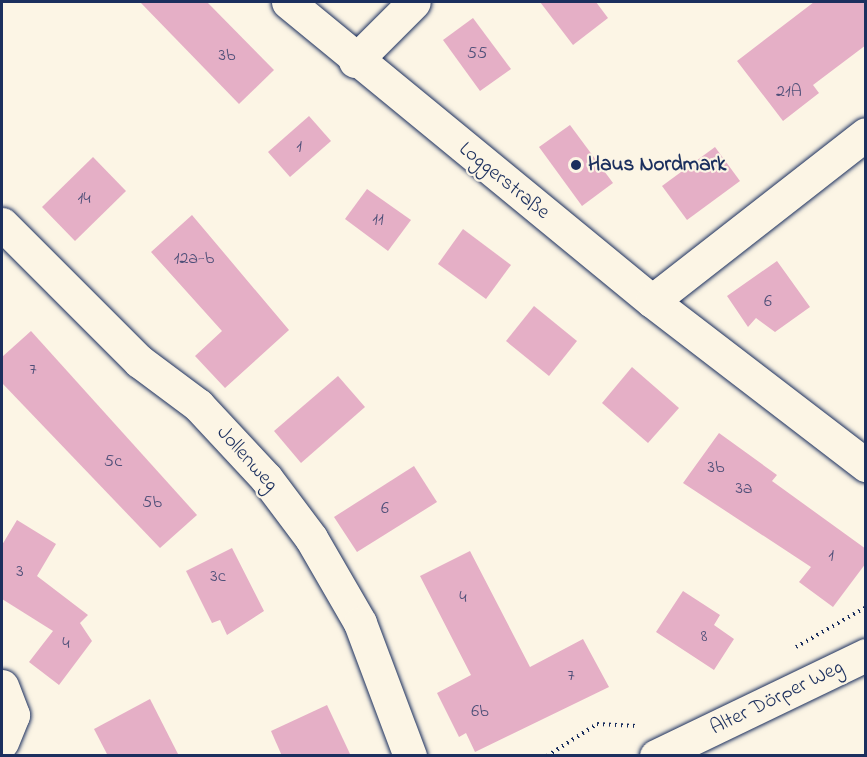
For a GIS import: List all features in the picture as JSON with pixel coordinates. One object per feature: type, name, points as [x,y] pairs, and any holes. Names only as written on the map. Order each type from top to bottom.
[{"type":"street","name":"Loggerstraße","points":[[288,2],[355,61],[652,301],[866,465]]},
{"type":"street","points":[[355,61],[414,2]]},
{"type":"street","points":[[652,301],[866,134]]},
{"type":"street","name":"Jollenweg","points":[[2,224],[139,361],[198,405],[266,478],[311,538],[360,623],[410,756]]},
{"type":"street","name":"Alter Dörper Weg","points":[[651,741],[866,655]]},
{"type":"street","points":[[2,686],[13,715],[2,742]]},
{"type":"path","points":[[786,653],[866,607]]},
{"type":"path","points":[[547,756],[597,724],[651,741]]},
{"type":"building","points":[[140,2],[207,2],[274,70],[239,104]]},
{"type":"building","points":[[540,2],[596,2],[608,18],[573,45]]},
{"type":"building","points":[[814,2],[866,2],[866,45],[813,85],[819,93],[783,121],[737,61]]},
{"type":"building","points":[[473,18],[511,69],[480,91],[443,40]]},
{"type":"building","points":[[309,116],[331,141],[290,177],[268,152]]},
{"type":"building","name":"Haus Nordmark","points":[[570,125],[613,183],[582,206],[539,147]]},
{"type":"building","points":[[715,147],[740,181],[687,220],[662,186]]},
{"type":"building","points":[[93,157],[126,191],[75,241],[42,207]]},
{"type":"building","points":[[367,189],[411,220],[388,251],[345,219]]},
{"type":"building","points":[[192,215],[289,330],[225,388],[195,356],[222,331],[151,252]]},
{"type":"building","points":[[463,229],[511,265],[486,299],[438,264]]},
{"type":"building","points":[[777,261],[810,307],[775,332],[756,318],[748,327],[727,296]]},
{"type":"building","points":[[534,306],[577,341],[549,376],[506,341]]},
{"type":"building","points":[[31,331],[197,515],[160,548],[2,383],[2,357]]},
{"type":"building","points":[[632,367],[679,408],[648,443],[602,403]]},
{"type":"building","points":[[338,376],[365,407],[301,463],[274,431]]},
{"type":"building","points":[[719,433],[777,475],[772,481],[866,549],[866,563],[833,607],[799,582],[811,567],[683,483]]},
{"type":"building","points":[[414,466],[437,502],[357,552],[334,517]]},
{"type":"building","points":[[17,520],[56,544],[37,576],[88,615],[80,623],[92,641],[59,685],[29,662],[53,631],[2,599],[2,545]]},
{"type":"building","points":[[232,548],[264,611],[227,635],[220,620],[212,623],[186,571]]},
{"type":"building","points":[[470,551],[530,667],[583,639],[609,687],[475,752],[466,733],[459,737],[437,693],[471,675],[420,576]]},
{"type":"building","points":[[683,591],[720,615],[714,625],[734,639],[714,670],[656,632]]},
{"type":"building","points":[[150,699],[179,756],[108,756],[94,729]]},
{"type":"building","points":[[327,705],[351,756],[282,756],[271,731]]},
{"type":"place","name":"Haus Nordmark","points":[[576,165]]}]
